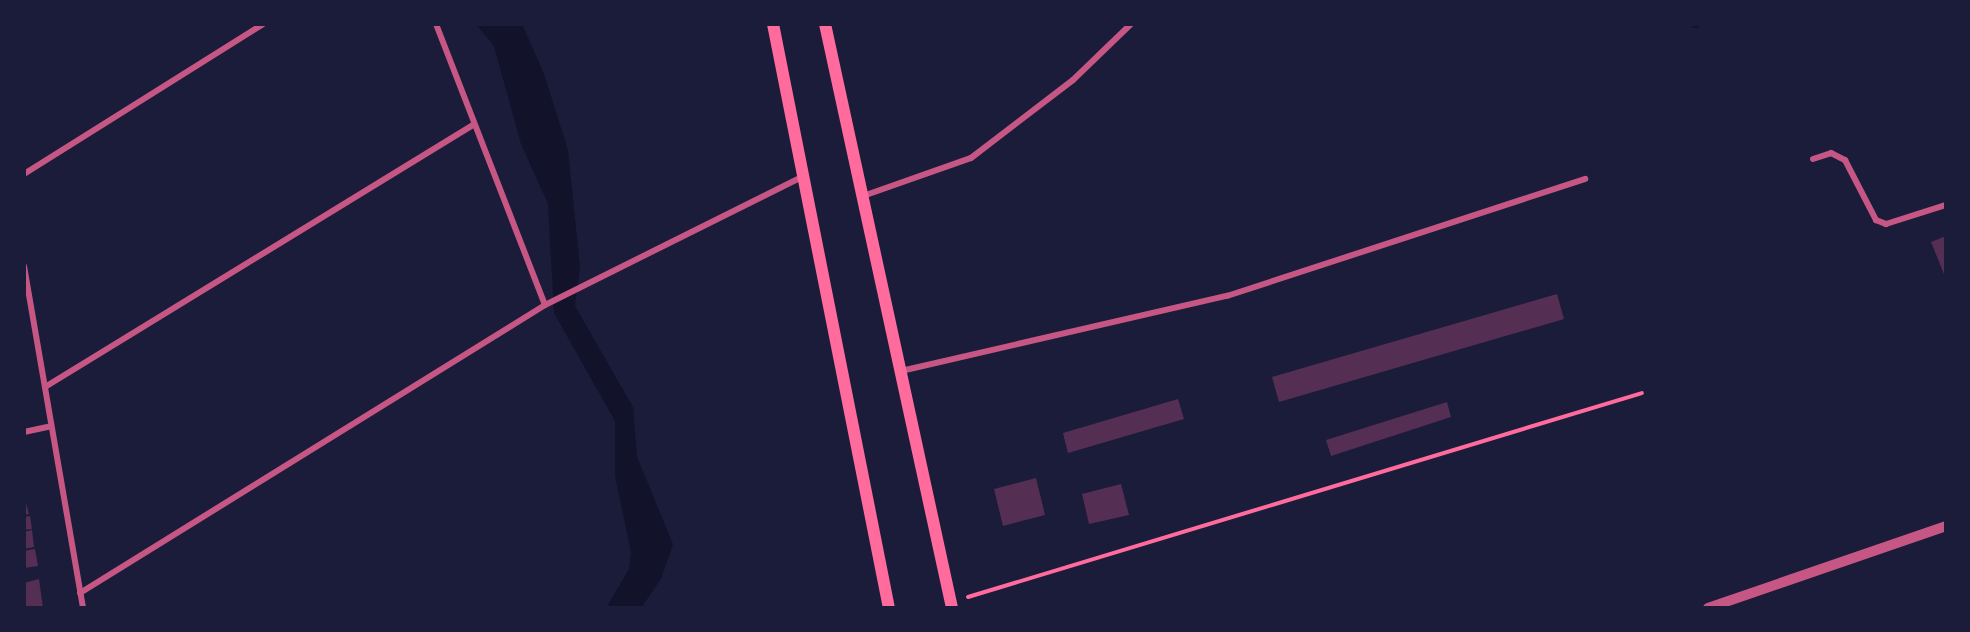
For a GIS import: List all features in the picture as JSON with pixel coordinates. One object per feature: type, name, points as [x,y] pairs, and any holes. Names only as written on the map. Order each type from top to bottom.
[{"type":"main road","points":[[773,24],[889,608]]},
{"type":"main road","points":[[825,24],[951,605]]},
{"type":"street","points":[[24,174],[263,24]]},
{"type":"street","points":[[436,24],[473,125],[546,304]]},
{"type":"street","points":[[863,196],[971,158],[1073,80],[1131,24]]},
{"type":"street","points":[[45,387],[473,125]]},
{"type":"street","points":[[1813,159],[1831,153],[1845,160],[1876,220],[1886,224],[1946,205]]},
{"type":"street","points":[[80,593],[546,304],[802,177]]},
{"type":"street","points":[[901,371],[1227,296],[1585,179]]},
{"type":"street","points":[[24,266],[45,387],[48,427],[83,608]]},
{"type":"street","points":[[24,432],[48,427]]},
{"type":"street","points":[[1708,608],[1946,526]]},
{"type":"path","points":[[951,605],[1642,393]]},
{"type":"shaded area","points":[[476,24],[522,24],[544,74],[568,150],[580,267],[575,306],[633,407],[637,457],[673,544],[661,579],[641,608],[606,608],[629,569],[631,552],[615,476],[615,421],[554,313],[548,204],[521,144],[494,46]]},
{"type":"building","points":[[1946,236],[1946,279],[1931,242]]},
{"type":"building","points":[[1557,294],[1564,319],[1279,402],[1272,377]]},
{"type":"building","points":[[1178,399],[1184,419],[1068,453],[1063,433]]},
{"type":"building","points":[[1447,402],[1451,417],[1331,456],[1326,440]]},
{"type":"building","points":[[1036,478],[1045,515],[1003,526],[994,489]]},
{"type":"building","points":[[1121,484],[1129,515],[1089,524],[1082,494]]},
{"type":"building","points":[[24,496],[29,514],[24,515]]},
{"type":"building","points":[[30,516],[32,529],[24,530],[24,517]]},
{"type":"building","points":[[32,530],[34,547],[24,549],[24,532]]},
{"type":"building","points":[[35,549],[38,566],[24,568],[24,551]]},
{"type":"building","points":[[39,579],[43,608],[24,608],[24,583]]}]
